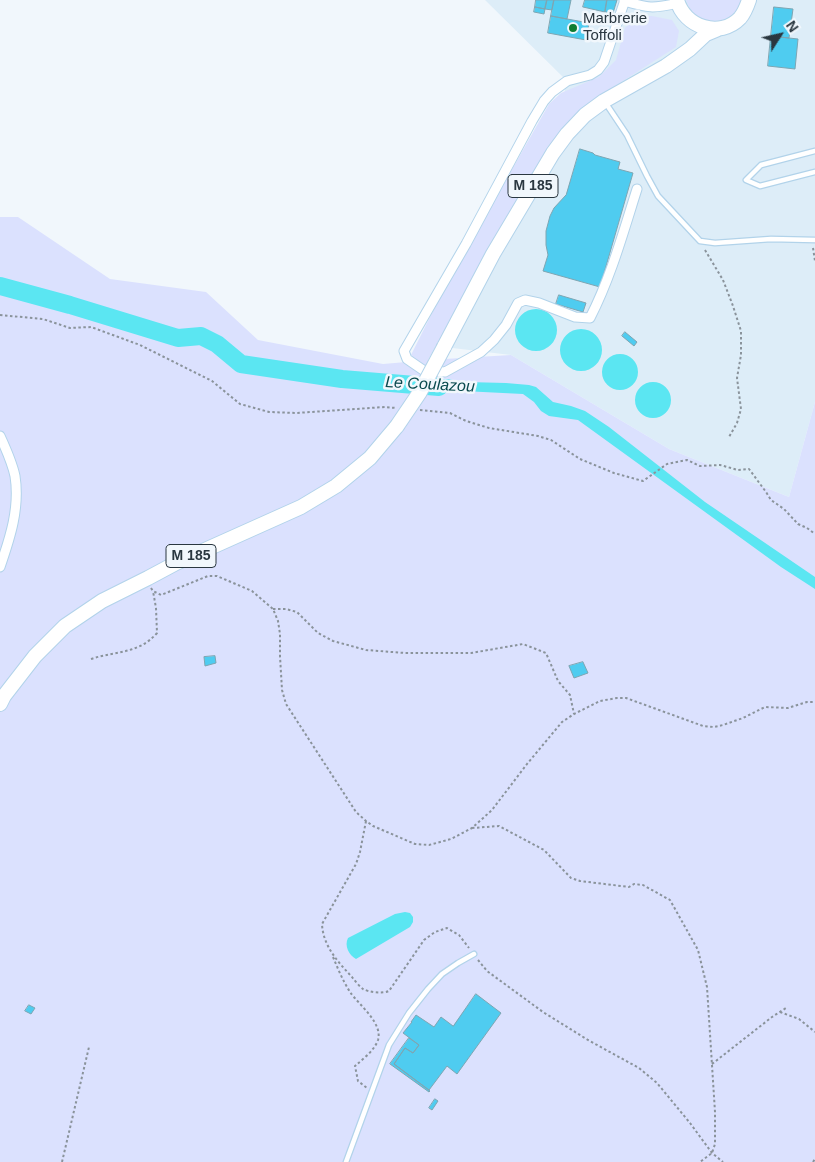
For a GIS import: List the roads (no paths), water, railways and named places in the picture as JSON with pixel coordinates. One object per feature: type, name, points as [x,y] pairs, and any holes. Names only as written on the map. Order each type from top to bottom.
[{"type":"main road","points":[[684,16],[694,24],[718,29],[730,25],[740,18],[750,0]]},
{"type":"main road","points":[[677,1],[690,26],[691,38],[688,48],[680,57]]},
{"type":"main road","name":"M 185","points":[[0,704],[35,656],[65,626],[102,601],[176,563],[301,507],[336,486],[370,458],[397,426],[420,392],[493,254],[553,153],[567,134],[585,115],[604,101],[666,66],[680,57],[706,34],[718,29]]},
{"type":"street","points":[[637,190],[613,265],[590,318],[576,317],[539,303],[525,300],[518,303],[506,325],[481,352],[445,372],[423,370],[407,359],[404,351],[466,244],[544,101],[552,92],[567,81],[590,76],[598,70],[604,62],[624,0],[653,8],[677,1]]},
{"type":"street","points":[[0,436],[15,476],[16,500],[9,541],[0,567]]},
{"type":"lane","points":[[604,101],[628,135],[658,196],[700,241],[715,243],[770,239],[814,240]]},
{"type":"lane","points":[[815,151],[761,165],[746,180],[760,186],[815,172]]},
{"type":"lane","points":[[346,1162],[390,1045],[408,1013],[442,974],[474,954]]},
{"type":"water","points":[[532,309],[540,309],[551,315],[557,330],[551,345],[540,351],[532,351],[521,345],[515,334],[515,326],[521,315]]},
{"type":"water","points":[[577,329],[585,329],[596,335],[602,350],[596,365],[585,371],[577,371],[566,365],[560,354],[560,346],[566,335]]},
{"type":"water","points":[[620,354],[632,360],[638,372],[632,384],[620,390],[608,384],[602,372],[608,360]]},
{"type":"water","points":[[430,379],[529,385],[536,387],[553,402],[585,411],[609,427],[705,502],[815,577],[815,589],[781,567],[578,420],[549,416],[523,394],[463,391],[421,392]]},
{"type":"water","points":[[653,382],[665,388],[671,400],[665,412],[653,418],[641,412],[635,400],[641,388]]},
{"type":"water","points":[[410,913],[413,917],[410,927],[356,959],[349,953],[347,947],[348,938],[395,914]]},
{"type":"waterway","name":"Le Coulazou","points":[[0,286],[178,338],[201,336],[217,344],[241,364],[342,379],[439,387]]},
{"type":"place","name":"Marbrerie Toffoli","points":[[573,28]]}]
